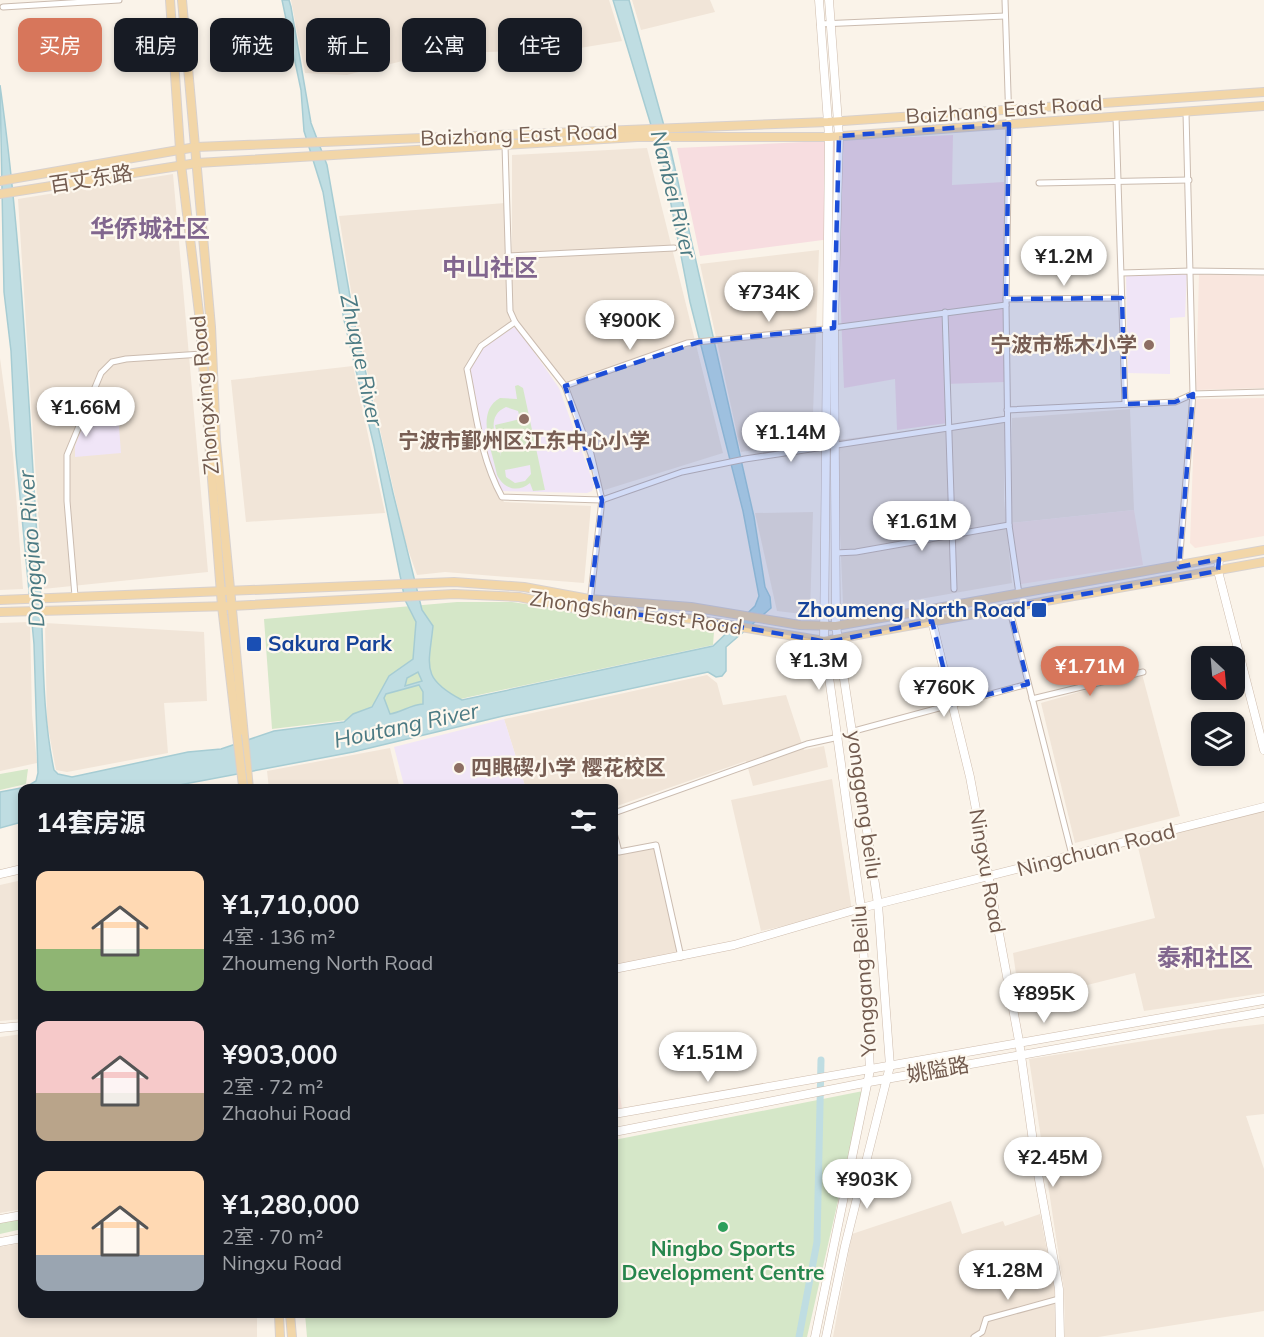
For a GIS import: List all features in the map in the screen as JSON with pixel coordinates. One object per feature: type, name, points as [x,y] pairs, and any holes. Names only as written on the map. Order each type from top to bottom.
[{"type":"main road","name":"Zhongxing Road","points":[[170,0],[181,164],[226,591]]},
{"type":"main road","name":"Zhongxing Road","points":[[182,0],[211,327],[226,606],[246,784]]},
{"type":"main road","points":[[819,0],[833,122]]},
{"type":"main road","points":[[824,641],[830,445],[825,329],[829,137],[833,122],[829,0]]},
{"type":"main road","name":"Baizhang East Road","points":[[27,176],[196,147],[833,122],[1264,92]]},
{"type":"main road","name":"Baizhang East Road","points":[[181,164],[637,137],[829,137],[1264,106]]},
{"type":"main road","name":"yonggang beilu","points":[[826,1337],[845,1246],[890,1066],[878,904],[854,731],[836,626],[830,445],[839,136],[833,122]]},
{"type":"main road","name":"百丈东路","points":[[0,194],[181,164]]},
{"type":"main road","name":"百丈东路","points":[[0,181],[27,176]]},
{"type":"main road","points":[[0,600],[454,582],[524,587],[590,599],[691,607],[767,620],[836,626],[1179,567],[1264,550]]},
{"type":"main road","points":[[1219,559],[1218,571],[1264,750]]},
{"type":"main road","name":"Zhongshan East Road","points":[[0,612],[226,606],[422,596],[519,597],[589,611],[723,624],[824,641],[1264,562]]},
{"type":"main road","name":"Ningxu Road","points":[[932,621],[970,777],[1019,1041],[1035,1162],[1059,1299],[1060,1337]]},
{"type":"main road","name":"Yonggang Beilu","points":[[816,1337],[870,1070],[861,908],[824,641]]},
{"type":"main road","name":"Ningchuan Road","points":[[618,968],[734,945],[861,908],[1264,807]]},
{"type":"main road","points":[[0,874],[18,870]]},
{"type":"main road","name":"姚隘路","points":[[618,1113],[870,1070],[1019,1041],[1264,1000]]},
{"type":"main road","name":"姚隘路","points":[[618,1131],[868,1082],[1264,1012]]},
{"type":"main road","points":[[0,1028],[18,1026]]},
{"type":"main road","points":[[0,1219],[18,1216]]},
{"type":"main road","points":[[0,1242],[18,1239]]},
{"type":"main road","points":[[279,1318],[280,1337]]},
{"type":"main road","points":[[290,1318],[292,1337]]},
{"type":"street","points":[[3,7],[119,0]]},
{"type":"street","points":[[1005,0],[1009,124],[1006,302],[1009,525],[1019,594]]},
{"type":"street","points":[[820,24],[1005,16]]},
{"type":"street","points":[[1179,567],[1193,394],[1186,113]]},
{"type":"street","points":[[1116,117],[1125,404]]},
{"type":"street","points":[[505,146],[510,311],[515,322],[565,386],[591,454],[602,500],[589,611]]},
{"type":"street","points":[[1039,183],[1189,180]]},
{"type":"street","points":[[507,256],[674,248]]},
{"type":"street","points":[[1122,273],[1191,270],[1264,272]]},
{"type":"street","points":[[565,386],[687,343],[825,329],[1006,302],[1122,298]]},
{"type":"street","points":[[945,312],[954,589]]},
{"type":"street","points":[[515,322],[481,346],[467,369],[477,427],[490,476],[502,497],[602,500],[682,472],[729,462],[1007,419]]},
{"type":"street","points":[[75,596],[67,501],[67,456],[101,373],[112,362],[202,354]]},
{"type":"street","points":[[1007,410],[1175,402],[1193,394],[1264,392]]},
{"type":"street","points":[[835,552],[856,552],[1009,525]]},
{"type":"street","points":[[1009,607],[1072,855]]},
{"type":"street","points":[[1032,699],[1143,672]]},
{"type":"street","points":[[854,731],[1028,684]]},
{"type":"street","points":[[618,812],[807,744],[839,737]]},
{"type":"street","points":[[618,848],[619,852],[656,845],[681,957]]},
{"type":"street","points":[[974,1337],[982,1332],[986,1319],[1059,1299]]},
{"type":"highlighted area","points":[[1009,124],[1006,299],[1122,298],[1125,404],[1175,402],[1193,394],[1179,567],[1219,559],[1218,571],[1009,607],[1028,684],[952,704],[932,621],[828,642],[693,619],[589,611],[602,500],[565,386],[699,342],[834,328],[839,136]]},
{"type":"shaded area","points":[[291,0],[609,0],[622,41],[582,48],[582,18],[498,18],[498,52],[486,52],[486,18],[402,18],[402,61],[390,64],[390,18],[306,18],[306,72],[359,72],[347,75],[305,73]]},
{"type":"shaded area","points":[[632,0],[710,0],[715,12],[641,30]]},
{"type":"shaded area","points":[[953,135],[952,185],[1004,182],[1005,382],[945,384],[948,423],[897,430],[895,379],[844,388],[838,238],[700,256],[677,148]]},
{"type":"shaded area","points":[[647,148],[723,453],[598,492],[562,388],[512,313],[512,155]]},
{"type":"shaded area","points":[[173,174],[208,572],[43,589],[18,199]]},
{"type":"shaded area","points":[[505,203],[507,311],[512,322],[479,343],[464,367],[475,426],[488,475],[504,502],[591,506],[584,583],[445,572],[417,575],[405,541],[356,322],[339,216]]},
{"type":"shaded area","points":[[819,250],[812,441],[741,452],[700,264]]},
{"type":"shaded area","name":"宁波市栎木小学","points":[[1187,271],[1185,317],[1170,318],[1170,374],[1128,373],[1126,275]]},
{"type":"shaded area","points":[[1199,274],[1264,276],[1264,388],[1196,390]]},
{"type":"shaded area","name":"宁波市鄞州区江东中心小学","points":[[516,326],[559,388],[594,485],[592,491],[587,493],[502,491],[489,461],[479,428],[469,370],[483,347]]},
{"type":"shaded area","points":[[0,358],[13,454],[23,589],[0,590]]},
{"type":"shaded area","points":[[353,366],[385,513],[246,522],[231,380]]},
{"type":"shaded area","points":[[94,398],[117,400],[121,453],[75,457],[75,446]]},
{"type":"shaded area","points":[[1264,398],[1264,536],[1195,548],[1190,543],[1195,403],[1197,399]]},
{"type":"shaded area","points":[[1130,409],[1134,510],[1011,523],[1012,418]]},
{"type":"shaded area","points":[[1005,420],[1004,499],[1012,583],[857,610],[843,604],[836,440]]},
{"type":"shaded area","points":[[1134,510],[1143,565],[1021,584],[1011,523]]},
{"type":"shaded area","points":[[813,512],[810,615],[777,611],[755,513]]},
{"type":"shaded area","points":[[30,622],[32,715],[37,763],[0,771],[0,623]]},
{"type":"shaded area","points":[[45,623],[204,632],[207,701],[164,703],[168,753],[67,772],[56,770],[47,722]]},
{"type":"shaded area","points":[[1142,674],[1180,816],[1075,843],[1041,703]]},
{"type":"shaded area","points":[[707,675],[717,683],[723,705],[786,695],[804,750],[824,746],[828,767],[753,786],[746,761],[618,806],[618,784],[524,784],[504,719]]},
{"type":"shaded area","name":"四眼碶小学 樱花校区","points":[[504,719],[524,784],[404,784],[394,747]]},
{"type":"shaded area","points":[[390,748],[399,784],[268,784],[267,771]]},
{"type":"shaded area","points":[[832,779],[852,911],[761,931],[731,800]]},
{"type":"shaded area","name":"泰和社区","points":[[1264,811],[1264,993],[1144,1011],[1135,973],[1020,1002],[1013,953],[1155,918],[1137,843]]},
{"type":"shaded area","points":[[655,848],[678,954],[618,965],[618,854]]},
{"type":"shaded area","points":[[18,881],[18,1019],[0,1021],[0,885]]},
{"type":"shaded area","points":[[1264,1024],[1264,1114],[1246,1116],[1264,1169],[1264,1311],[1098,1337],[1065,1337],[1064,1290],[1029,1059]]},
{"type":"shaded area","points":[[18,1035],[18,1210],[0,1213],[0,1037]]},
{"type":"shaded area","points":[[618,1086],[622,1108],[618,1108]]},
{"type":"shaded area","points":[[951,1201],[962,1234],[1003,1221],[1005,1226],[1040,1214],[1054,1287],[1056,1337],[833,1337],[852,1234]]},
{"type":"shaded area","points":[[18,1244],[18,1318],[257,1318],[257,1337],[0,1337],[0,1247]]},
{"type":"green space","points":[[515,386],[523,388],[545,490],[533,491],[530,483],[521,488],[512,488],[503,484],[497,475],[487,433],[488,413],[492,404],[500,398],[517,399]],"holes":[[[506,407],[518,411],[523,429],[520,419],[495,425],[501,456],[494,422],[496,416]],[[530,465],[531,474],[525,481],[515,483],[506,477],[505,470]]]},
{"type":"green space","name":"Sakura Park","points":[[457,602],[512,602],[714,632],[713,645],[469,697],[406,713],[272,729],[264,619]]},
{"type":"green space","points":[[28,769],[26,784],[0,790],[0,774]]},
{"type":"green space","name":"Ningbo Sports Development Centre","points":[[863,1091],[807,1337],[307,1337],[305,1318],[618,1318],[618,1139]]},
{"type":"green space","points":[[18,1220],[18,1230],[0,1234],[0,1223]]},
{"type":"water","points":[[282,0],[289,0],[293,18],[286,18]]},
{"type":"water","points":[[613,0],[629,0],[671,151],[754,517],[765,587],[770,597],[771,608],[726,647],[726,671],[722,676],[716,677],[708,672],[503,716],[353,752],[184,784],[31,784],[36,781],[38,773],[34,644],[16,454],[11,351],[4,292],[0,85],[20,271],[45,701],[54,770],[58,774],[72,777],[188,752],[221,749],[274,731],[344,722],[353,714],[372,707],[389,676],[413,659],[416,622],[405,600],[374,446],[344,320],[323,192],[304,131],[301,90],[294,57],[294,24],[311,123],[327,165],[355,325],[393,493],[422,610],[433,626],[429,661],[430,670],[439,685],[462,700],[713,646],[755,606],[759,596],[743,511],[690,302],[664,168]],"holes":[[[418,672],[422,681],[405,686],[407,678]],[[419,685],[423,692],[423,704],[390,714],[384,698],[386,694]]]},
{"type":"water","points":[[18,789],[18,823],[0,828],[0,792]]},
{"type":"waterway","points":[[799,1337],[817,1242],[821,1060]]},
{"type":"place","name":"宁波市栎木小学","points":[[1149,345]]},
{"type":"place","name":"宁波市鄞州区江东中心小学","points":[[524,419]]},
{"type":"place","name":"Zhoumeng North Road","points":[[1039,610]]},
{"type":"place","name":"Sakura Park","points":[[254,644]]},
{"type":"place","name":"四眼碶小学 樱花校区","points":[[459,768]]},
{"type":"place","name":"Ningbo Sports Development Centre","points":[[723,1227]]},
{"type":"district","name":"华侨城社区","points":[[150,229]]},
{"type":"district","name":"中山社区","points":[[490,268]]},
{"type":"district","name":"泰和社区","points":[[1205,958]]},
{"type":"water label","name":"Nanbei River","points":[[674,194]]},
{"type":"water label","name":"Zhuque River","points":[[362,360]]},
{"type":"water label","name":"Dongqiao River","points":[[31,549]]},
{"type":"water label","name":"Houtang River","points":[[406,725]]}]
